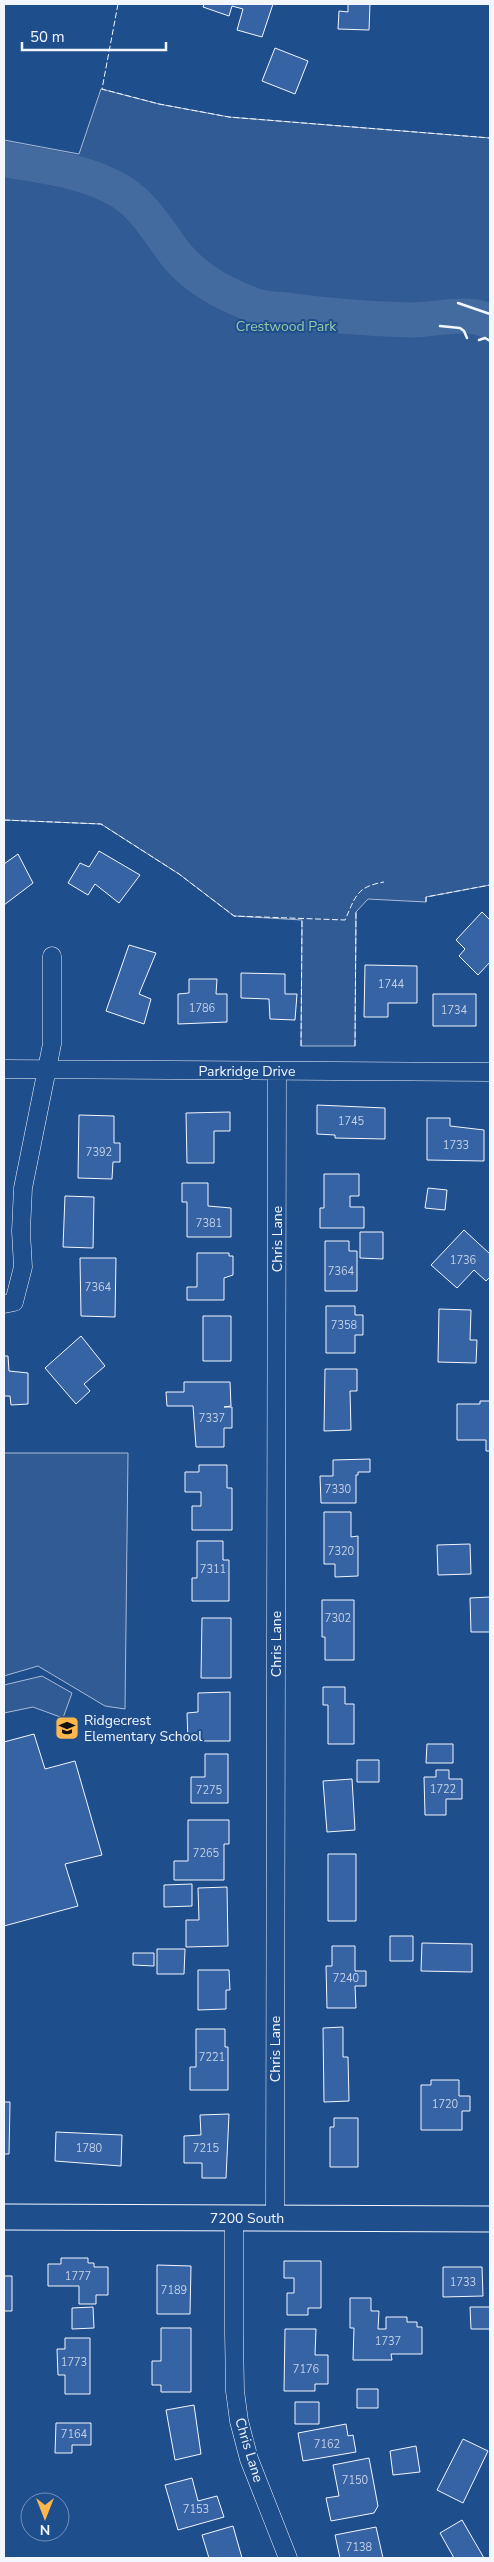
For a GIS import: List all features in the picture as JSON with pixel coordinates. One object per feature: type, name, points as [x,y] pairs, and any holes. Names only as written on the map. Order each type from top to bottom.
[{"type":"street","points":[[4,1304],[14,1302],[23,1267],[21,1231],[23,1188],[52,1044],[52,956]]},
{"type":"street","name":"Parkridge Drive","points":[[4,1069],[490,1072]]},
{"type":"street","name":"Chris Lane","points":[[275,2218],[277,1071]]},
{"type":"street","name":"7200 South","points":[[4,2217],[490,2219]]},
{"type":"street","name":"Chris Lane","points":[[234,2218],[235,2381],[239,2421],[249,2459],[288,2558]]},
{"type":"green space","name":"Crestwood Park","points":[[101,89],[159,104],[229,117],[490,138],[490,885],[426,897],[426,902],[368,899],[356,912],[355,1046],[301,1046],[302,920],[234,916],[179,874],[101,824],[4,820],[4,140],[79,154]]},
{"type":"green space","points":[[4,1453],[128,1453],[125,1709],[105,1706],[38,1666],[4,1676]]},
{"type":"green space","points":[[42,1676],[72,1693],[63,1718],[33,1707],[4,1713],[4,1685]]},
{"type":"building","points":[[204,4],[273,4],[262,37],[237,30],[243,9],[232,6],[229,16],[203,7]]},
{"type":"building","points":[[348,4],[370,4],[369,30],[338,29],[339,11],[348,12]]},
{"type":"building","points":[[275,48],[308,61],[295,94],[262,81]]},
{"type":"building","points":[[99,851],[140,875],[119,903],[95,884],[88,895],[68,883],[80,863],[89,867]]},
{"type":"building","points":[[18,854],[33,883],[4,905],[4,864]]},
{"type":"building","points":[[482,912],[490,920],[490,962],[478,975],[459,956],[465,949],[456,940]]},
{"type":"building","points":[[129,945],[156,953],[139,994],[151,999],[144,1024],[106,1011]]},
{"type":"building","points":[[365,965],[417,966],[417,1003],[388,1003],[388,1017],[364,1017]]},
{"type":"building","points":[[241,973],[285,974],[285,994],[297,994],[295,1020],[270,1019],[269,999],[241,998]]},
{"type":"building","points":[[189,979],[217,979],[216,994],[227,994],[227,1022],[178,1024],[178,994],[189,993]]},
{"type":"building","points":[[433,994],[476,994],[476,1026],[433,1026]]},
{"type":"building","points":[[317,1105],[385,1108],[385,1139],[335,1138],[335,1135],[317,1134]]},
{"type":"building","points":[[230,1112],[230,1131],[214,1131],[214,1163],[187,1163],[186,1113]]},
{"type":"building","points":[[79,1115],[114,1116],[114,1143],[120,1143],[120,1162],[113,1162],[112,1179],[78,1178]]},
{"type":"building","points":[[427,1118],[450,1118],[450,1126],[484,1130],[484,1161],[427,1160]]},
{"type":"building","points":[[324,1174],[359,1174],[359,1196],[350,1196],[350,1207],[364,1207],[364,1228],[320,1228],[320,1208],[324,1208]]},
{"type":"building","points":[[182,1183],[208,1183],[208,1206],[231,1208],[231,1237],[187,1237],[187,1202],[182,1202]]},
{"type":"building","points":[[428,1188],[447,1190],[445,1210],[425,1208]]},
{"type":"building","points":[[65,1196],[94,1197],[93,1248],[63,1247]]},
{"type":"building","points":[[464,1230],[490,1254],[490,1277],[486,1281],[474,1270],[457,1288],[431,1265]]},
{"type":"building","points":[[360,1232],[383,1232],[383,1259],[360,1258]]},
{"type":"building","points":[[325,1241],[349,1241],[349,1251],[357,1251],[357,1291],[325,1291]]},
{"type":"building","points":[[197,1253],[229,1253],[229,1256],[233,1256],[233,1275],[224,1278],[224,1300],[187,1300],[187,1287],[197,1287]]},
{"type":"building","points":[[80,1258],[116,1258],[115,1317],[81,1316]]},
{"type":"building","points":[[326,1306],[355,1306],[355,1315],[363,1315],[363,1335],[355,1335],[355,1353],[326,1353]]},
{"type":"building","points":[[439,1309],[471,1310],[470,1340],[477,1340],[476,1363],[438,1362]]},
{"type":"building","points":[[203,1316],[231,1316],[231,1361],[203,1361]]},
{"type":"building","points":[[81,1336],[105,1366],[84,1384],[90,1391],[76,1404],[45,1368]]},
{"type":"building","points":[[4,1356],[8,1356],[9,1371],[28,1373],[28,1404],[11,1405],[10,1396],[4,1396]]},
{"type":"building","points":[[325,1369],[357,1369],[357,1391],[350,1391],[351,1430],[324,1431]]},
{"type":"building","points":[[184,1382],[230,1382],[231,1406],[224,1407],[232,1407],[232,1428],[224,1428],[224,1447],[196,1447],[193,1406],[167,1406],[166,1392],[184,1392]]},
{"type":"building","points":[[480,1401],[490,1401],[490,1451],[486,1451],[486,1440],[457,1440],[457,1404],[480,1404]]},
{"type":"building","points":[[370,1459],[370,1472],[358,1472],[358,1475],[356,1475],[356,1503],[321,1503],[320,1476],[333,1476],[333,1460]]},
{"type":"building","points":[[199,1465],[227,1465],[227,1488],[232,1488],[232,1530],[192,1530],[192,1506],[201,1506],[201,1492],[185,1492],[185,1472],[199,1472]]},
{"type":"building","points":[[324,1512],[351,1512],[351,1537],[358,1536],[358,1576],[335,1577],[335,1564],[324,1564]]},
{"type":"building","points":[[197,1541],[223,1541],[223,1560],[229,1560],[229,1601],[192,1601],[192,1578],[197,1578]]},
{"type":"building","points":[[470,1544],[471,1574],[438,1575],[437,1545]]},
{"type":"building","points":[[490,1597],[490,1632],[471,1632],[470,1598]]},
{"type":"building","points":[[322,1600],[354,1600],[354,1660],[325,1660],[325,1637],[322,1637]]},
{"type":"building","points":[[202,1618],[231,1618],[231,1678],[201,1678]]},
{"type":"building","points":[[323,1687],[345,1687],[345,1704],[354,1704],[354,1744],[328,1744],[328,1705],[323,1705]]},
{"type":"building","points":[[230,1692],[230,1741],[188,1741],[187,1713],[198,1712],[198,1693]]},
{"type":"building","points":[[34,1734],[45,1769],[75,1761],[102,1855],[65,1864],[78,1906],[4,1926],[4,1742]]},
{"type":"building","points":[[427,1744],[453,1744],[453,1763],[426,1763]]},
{"type":"building","points":[[205,1754],[228,1754],[228,1803],[191,1803],[191,1777],[205,1777]]},
{"type":"building","points":[[357,1760],[379,1760],[379,1782],[357,1782]]},
{"type":"building","points":[[436,1770],[449,1770],[449,1779],[462,1779],[462,1799],[446,1799],[446,1815],[425,1815],[424,1777],[436,1777]]},
{"type":"building","points":[[352,1779],[355,1830],[327,1832],[323,1781]]},
{"type":"building","points":[[188,1820],[229,1820],[229,1844],[224,1844],[224,1880],[174,1880],[174,1861],[188,1861]]},
{"type":"building","points":[[328,1854],[356,1854],[356,1921],[328,1921]]},
{"type":"building","points":[[192,1884],[192,1906],[164,1907],[164,1885]]},
{"type":"building","points":[[227,1887],[228,1946],[186,1947],[186,1920],[199,1920],[198,1888]]},
{"type":"building","points":[[390,1936],[413,1936],[413,1961],[390,1961]]},
{"type":"building","points":[[422,1943],[472,1944],[472,1972],[421,1971]]},
{"type":"building","points":[[332,1946],[355,1946],[355,1971],[366,1971],[366,1986],[355,1986],[356,2008],[327,2008],[326,1966],[332,1966]]},
{"type":"building","points":[[157,1949],[185,1949],[184,1974],[157,1974]]},
{"type":"building","points":[[133,1953],[154,1953],[154,1966],[133,1965]]},
{"type":"building","points":[[198,1970],[229,1970],[230,1990],[226,1990],[226,2009],[198,2010]]},
{"type":"building","points":[[343,2027],[343,2057],[348,2057],[349,2101],[324,2102],[323,2028]]},
{"type":"building","points":[[196,2029],[225,2029],[225,2047],[228,2047],[228,2090],[190,2090],[190,2067],[196,2067]]},
{"type":"building","points":[[431,2080],[459,2080],[459,2096],[470,2096],[470,2111],[462,2111],[462,2130],[421,2130],[421,2085],[431,2085]]},
{"type":"building","points":[[4,2102],[10,2102],[9,2154],[4,2154]]},
{"type":"building","points":[[229,2114],[226,2178],[202,2178],[202,2163],[184,2163],[184,2136],[201,2135],[200,2115]]},
{"type":"building","points":[[334,2118],[358,2118],[358,2167],[330,2167],[330,2127],[334,2127]]},
{"type":"building","points":[[56,2132],[122,2135],[121,2166],[55,2161]]},
{"type":"building","points":[[61,2258],[88,2258],[88,2263],[94,2263],[94,2267],[108,2267],[108,2295],[96,2295],[96,2304],[79,2304],[79,2286],[48,2286],[48,2264],[61,2264]]},
{"type":"building","points":[[284,2261],[321,2261],[321,2308],[308,2308],[308,2315],[287,2315],[287,2293],[294,2293],[294,2278],[284,2278]]},
{"type":"building","points":[[157,2265],[191,2266],[190,2314],[157,2314]]},
{"type":"building","points":[[443,2267],[482,2267],[483,2296],[443,2297]]},
{"type":"building","points":[[4,2276],[12,2276],[12,2311],[4,2311]]},
{"type":"building","points":[[350,2298],[371,2298],[371,2311],[379,2311],[378,2329],[386,2329],[386,2317],[407,2317],[407,2322],[417,2322],[417,2327],[422,2327],[422,2354],[391,2354],[392,2360],[353,2360],[354,2328],[350,2328]]},
{"type":"building","points":[[93,2307],[94,2328],[72,2329],[72,2308]]},
{"type":"building","points":[[470,2307],[490,2307],[490,2329],[471,2329]]},
{"type":"building","points":[[161,2328],[191,2328],[191,2392],[161,2392],[161,2385],[152,2385],[152,2361],[161,2361]]},
{"type":"building","points":[[285,2329],[316,2329],[315,2355],[328,2355],[328,2384],[315,2384],[315,2391],[284,2391]]},
{"type":"building","points":[[65,2338],[90,2338],[90,2394],[65,2394],[65,2375],[58,2375],[57,2349],[65,2349]]},
{"type":"building","points":[[357,2389],[378,2389],[378,2408],[357,2408]]},
{"type":"building","points":[[295,2402],[319,2402],[319,2424],[295,2424]]},
{"type":"building","points":[[194,2405],[201,2454],[175,2460],[166,2410]]},
{"type":"building","points":[[56,2423],[91,2423],[91,2445],[72,2445],[72,2453],[55,2453]]},
{"type":"building","points":[[346,2424],[348,2436],[353,2435],[356,2452],[303,2461],[298,2433]]},
{"type":"building","points":[[463,2439],[488,2451],[463,2503],[437,2490]]},
{"type":"building","points":[[416,2446],[420,2472],[393,2475],[390,2451]]},
{"type":"building","points":[[369,2458],[378,2506],[374,2513],[331,2521],[326,2498],[339,2496],[333,2465]]},
{"type":"building","points":[[192,2478],[198,2501],[217,2496],[224,2517],[178,2530],[165,2485]]},
{"type":"building","points":[[462,2520],[484,2558],[454,2558],[440,2533]]},
{"type":"building","points":[[233,2526],[242,2558],[209,2558],[202,2535]]},
{"type":"building","points":[[376,2527],[383,2558],[340,2558],[335,2535]]},
{"type":"waterway","points":[[4,159],[49,167],[93,178],[120,191],[145,213],[177,256],[193,272],[222,291],[257,306],[270,309],[365,318],[421,320],[462,316],[482,318],[490,322]]},
{"type":"fence","points":[[118,4],[102,89],[159,104],[229,117],[490,138]]},
{"type":"fence","points":[[4,820],[101,824],[179,874],[234,916],[345,920],[355,899],[362,890],[384,882]]},
{"type":"fence","points":[[426,902],[426,897],[490,885]]},
{"type":"fence","points":[[355,1046],[356,912]]},
{"type":"fence","points":[[301,1046],[302,920]]},
{"type":"wall","points":[[458,303],[490,314]]},
{"type":"wall","points":[[440,326],[460,328],[464,331],[467,338]]},
{"type":"wall","points":[[479,340],[485,338],[490,341]]},
{"type":"place","name":"Ridgecrest Elementary School","points":[[67,1728]]}]
